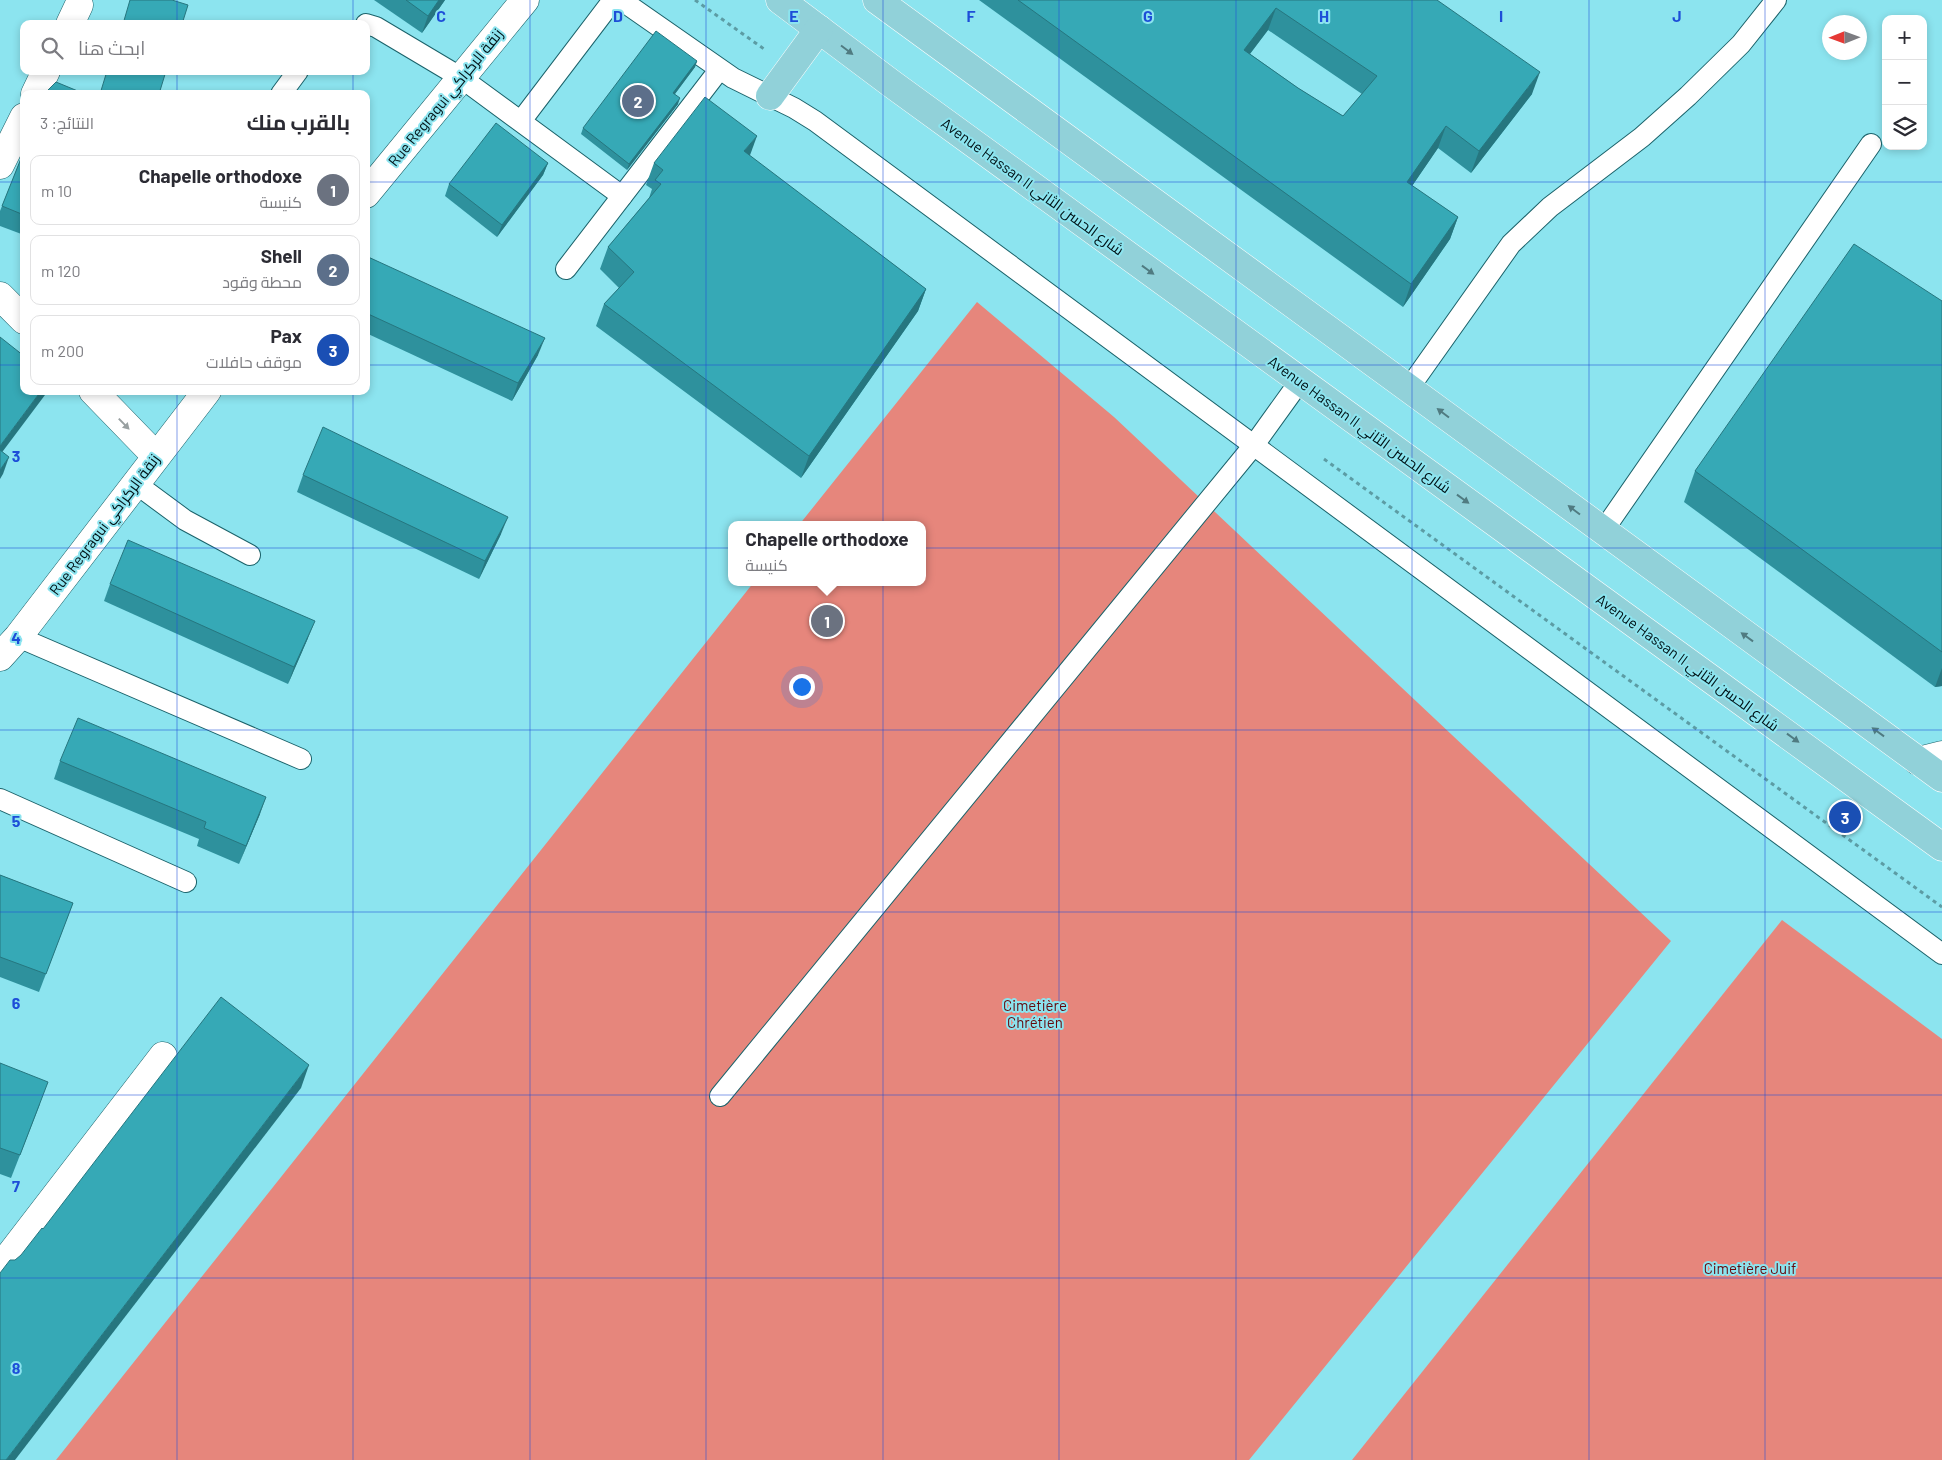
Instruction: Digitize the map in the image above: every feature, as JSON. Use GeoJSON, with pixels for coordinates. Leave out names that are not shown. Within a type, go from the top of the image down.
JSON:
{"type":"FeatureCollection","features":[{"type":"Feature","properties":{"kind":"main road","name":"Avenue Hassan II شارع الحسن الثاني"},"geometry":{"type":"LineString","coordinates":[[780,0],[1300,381],[1942,847]]}},
{"type":"Feature","properties":{"kind":"main road"},"geometry":{"type":"LineString","coordinates":[[877,0],[1603,531],[1930,758],[1942,778]]}},
{"type":"Feature","properties":{"kind":"main road"},"geometry":{"type":"LineString","coordinates":[[770,96],[818,29]]}},
{"type":"Feature","properties":{"kind":"street","name":"Rue Regragui زنقة الركراكي"},"geometry":{"type":"LineString","coordinates":[[370,189],[525,0]]}},
{"type":"Feature","properties":{"kind":"street"},"geometry":{"type":"LineString","coordinates":[[37,90],[44,75]]}},
{"type":"Feature","properties":{"kind":"street"},"geometry":{"type":"LineString","coordinates":[[0,165],[20,125]]}},
{"type":"Feature","properties":{"kind":"street"},"geometry":{"type":"LineString","coordinates":[[0,296],[20,316]]}},
{"type":"Feature","properties":{"kind":"street"},"geometry":{"type":"LineString","coordinates":[[96,395],[156,456]]}},
{"type":"Feature","properties":{"kind":"street","name":"Rue Regragui زنقة الركراكي"},"geometry":{"type":"LineString","coordinates":[[0,657],[205,395]]}},
{"type":"Feature","properties":{"kind":"street"},"geometry":{"type":"LineString","coordinates":[[2,1264],[163,1056]]}},
{"type":"Feature","properties":{"kind":"lane"},"geometry":{"type":"LineString","coordinates":[[521,121],[613,0]]}},
{"type":"Feature","properties":{"kind":"lane"},"geometry":{"type":"LineString","coordinates":[[621,0],[719,70],[746,86],[770,96],[816,121],[1942,954]]}},
{"type":"Feature","properties":{"kind":"lane"},"geometry":{"type":"LineString","coordinates":[[1409,388],[1510,244],[1550,207],[1642,137],[1688,96],[1742,44],[1776,0]]}},
{"type":"Feature","properties":{"kind":"lane"},"geometry":{"type":"LineString","coordinates":[[370,25],[376,27],[460,77],[622,196]]}},
{"type":"Feature","properties":{"kind":"lane"},"geometry":{"type":"LineString","coordinates":[[566,269],[719,70]]}},
{"type":"Feature","properties":{"kind":"lane"},"geometry":{"type":"LineString","coordinates":[[284,90],[295,75]]}},
{"type":"Feature","properties":{"kind":"lane"},"geometry":{"type":"LineString","coordinates":[[1603,531],[1871,144]]}},
{"type":"Feature","properties":{"kind":"lane"},"geometry":{"type":"LineString","coordinates":[[720,1096],[1254,445],[1300,381]]}},
{"type":"Feature","properties":{"kind":"lane"},"geometry":{"type":"LineString","coordinates":[[135,483],[184,520],[250,555]]}},
{"type":"Feature","properties":{"kind":"lane"},"geometry":{"type":"LineString","coordinates":[[18,636],[301,759]]}},
{"type":"Feature","properties":{"kind":"lane"},"geometry":{"type":"LineString","coordinates":[[0,798],[186,882]]}},
{"type":"Feature","properties":{"kind":"path"},"geometry":{"type":"LineString","coordinates":[[695,0],[790,68]]}},
{"type":"Feature","properties":{"kind":"path"},"geometry":{"type":"LineString","coordinates":[[1320,456],[1942,907]]}},
{"type":"Feature","properties":{"kind":"green space","name":"Cimetière Chrétien"},"geometry":{"type":"Polygon","coordinates":[[[977,302],[1114,417],[1671,941],[1249,1460],[56,1460],[751,586],[926,586],[926,521],[802,521],[977,302]]]}},
{"type":"Feature","properties":{"kind":"green space","name":"Cimetière Juif"},"geometry":{"type":"Polygon","coordinates":[[[1782,920],[1942,1039],[1942,1460],[1352,1460],[1782,920]]]}},
{"type":"Feature","properties":{"kind":"building"},"geometry":{"type":"Polygon","coordinates":[[[130,0],[172,0],[188,5],[183,20],[124,20],[130,0]]]}},
{"type":"Feature","properties":{"kind":"building"},"geometry":{"type":"Polygon","coordinates":[[[406,0],[439,0],[428,16],[406,0]]]}},
{"type":"Feature","properties":{"kind":"building"},"geometry":{"type":"Polygon","coordinates":[[[1018,0],[1437,0],[1540,72],[1479,151],[1446,126],[1407,182],[1458,217],[1411,284],[1018,0]],[[1276,8],[1244,50],[1298,88],[1343,116],[1377,76],[1276,8]]]}},
{"type":"Feature","properties":{"kind":"building"},"geometry":{"type":"Polygon","coordinates":[[[656,31],[697,61],[673,93],[680,98],[629,164],[583,128],[656,31]]]}},
{"type":"Feature","properties":{"kind":"building"},"geometry":{"type":"Polygon","coordinates":[[[106,75],[165,75],[160,90],[101,90],[106,75]]]}},
{"type":"Feature","properties":{"kind":"building"},"geometry":{"type":"Polygon","coordinates":[[[56,82],[75,90],[48,90],[56,82]]]}},
{"type":"Feature","properties":{"kind":"building"},"geometry":{"type":"Polygon","coordinates":[[[705,97],[757,136],[744,151],[926,289],[809,456],[604,304],[634,272],[608,247],[661,184],[655,180],[663,170],[654,163],[705,97]]]}},
{"type":"Feature","properties":{"kind":"building"},"geometry":{"type":"Polygon","coordinates":[[[496,123],[548,163],[502,225],[449,184],[496,123]]]}},
{"type":"Feature","properties":{"kind":"building"},"geometry":{"type":"Polygon","coordinates":[[[20,161],[20,213],[2,206],[20,161]]]}},
{"type":"Feature","properties":{"kind":"building"},"geometry":{"type":"Polygon","coordinates":[[[1854,244],[1942,301],[1942,652],[1695,471],[1854,244]]]}},
{"type":"Feature","properties":{"kind":"building"},"geometry":{"type":"Polygon","coordinates":[[[370,258],[545,338],[518,383],[370,315],[370,258]]]}},
{"type":"Feature","properties":{"kind":"building"},"geometry":{"type":"Polygon","coordinates":[[[0,337],[20,353],[20,395],[38,395],[0,446],[0,337]]]}},
{"type":"Feature","properties":{"kind":"building"},"geometry":{"type":"Polygon","coordinates":[[[323,427],[508,517],[485,561],[303,475],[323,427]]]}},
{"type":"Feature","properties":{"kind":"building"},"geometry":{"type":"Polygon","coordinates":[[[0,450],[9,457],[0,470],[0,450]]]}},
{"type":"Feature","properties":{"kind":"building"},"geometry":{"type":"Polygon","coordinates":[[[128,540],[315,621],[294,667],[110,584],[128,540]]]}},
{"type":"Feature","properties":{"kind":"building"},"geometry":{"type":"Polygon","coordinates":[[[78,718],[266,797],[246,846],[204,828],[206,822],[60,761],[78,718]]]}},
{"type":"Feature","properties":{"kind":"building"},"geometry":{"type":"Polygon","coordinates":[[[0,875],[73,903],[46,974],[0,957],[0,875]]]}},
{"type":"Feature","properties":{"kind":"building"},"geometry":{"type":"Polygon","coordinates":[[[221,997],[309,1065],[6,1460],[0,1460],[0,1273],[10,1260],[15,1260],[21,1255],[43,1229],[221,997]]]}},
{"type":"Feature","properties":{"kind":"building"},"geometry":{"type":"Polygon","coordinates":[[[0,1063],[48,1082],[20,1155],[0,1148],[0,1063]]]}},
{"type":"Feature","properties":{"kind":"place","name":"Shell"},"geometry":{"type":"Point","coordinates":[638,101]}},
{"type":"Feature","properties":{"kind":"place","name":"Chapelle orthodoxe"},"geometry":{"type":"Point","coordinates":[827,621]}},
{"type":"Feature","properties":{"kind":"place","name":"Pax"},"geometry":{"type":"Point","coordinates":[1845,817]}}]}
